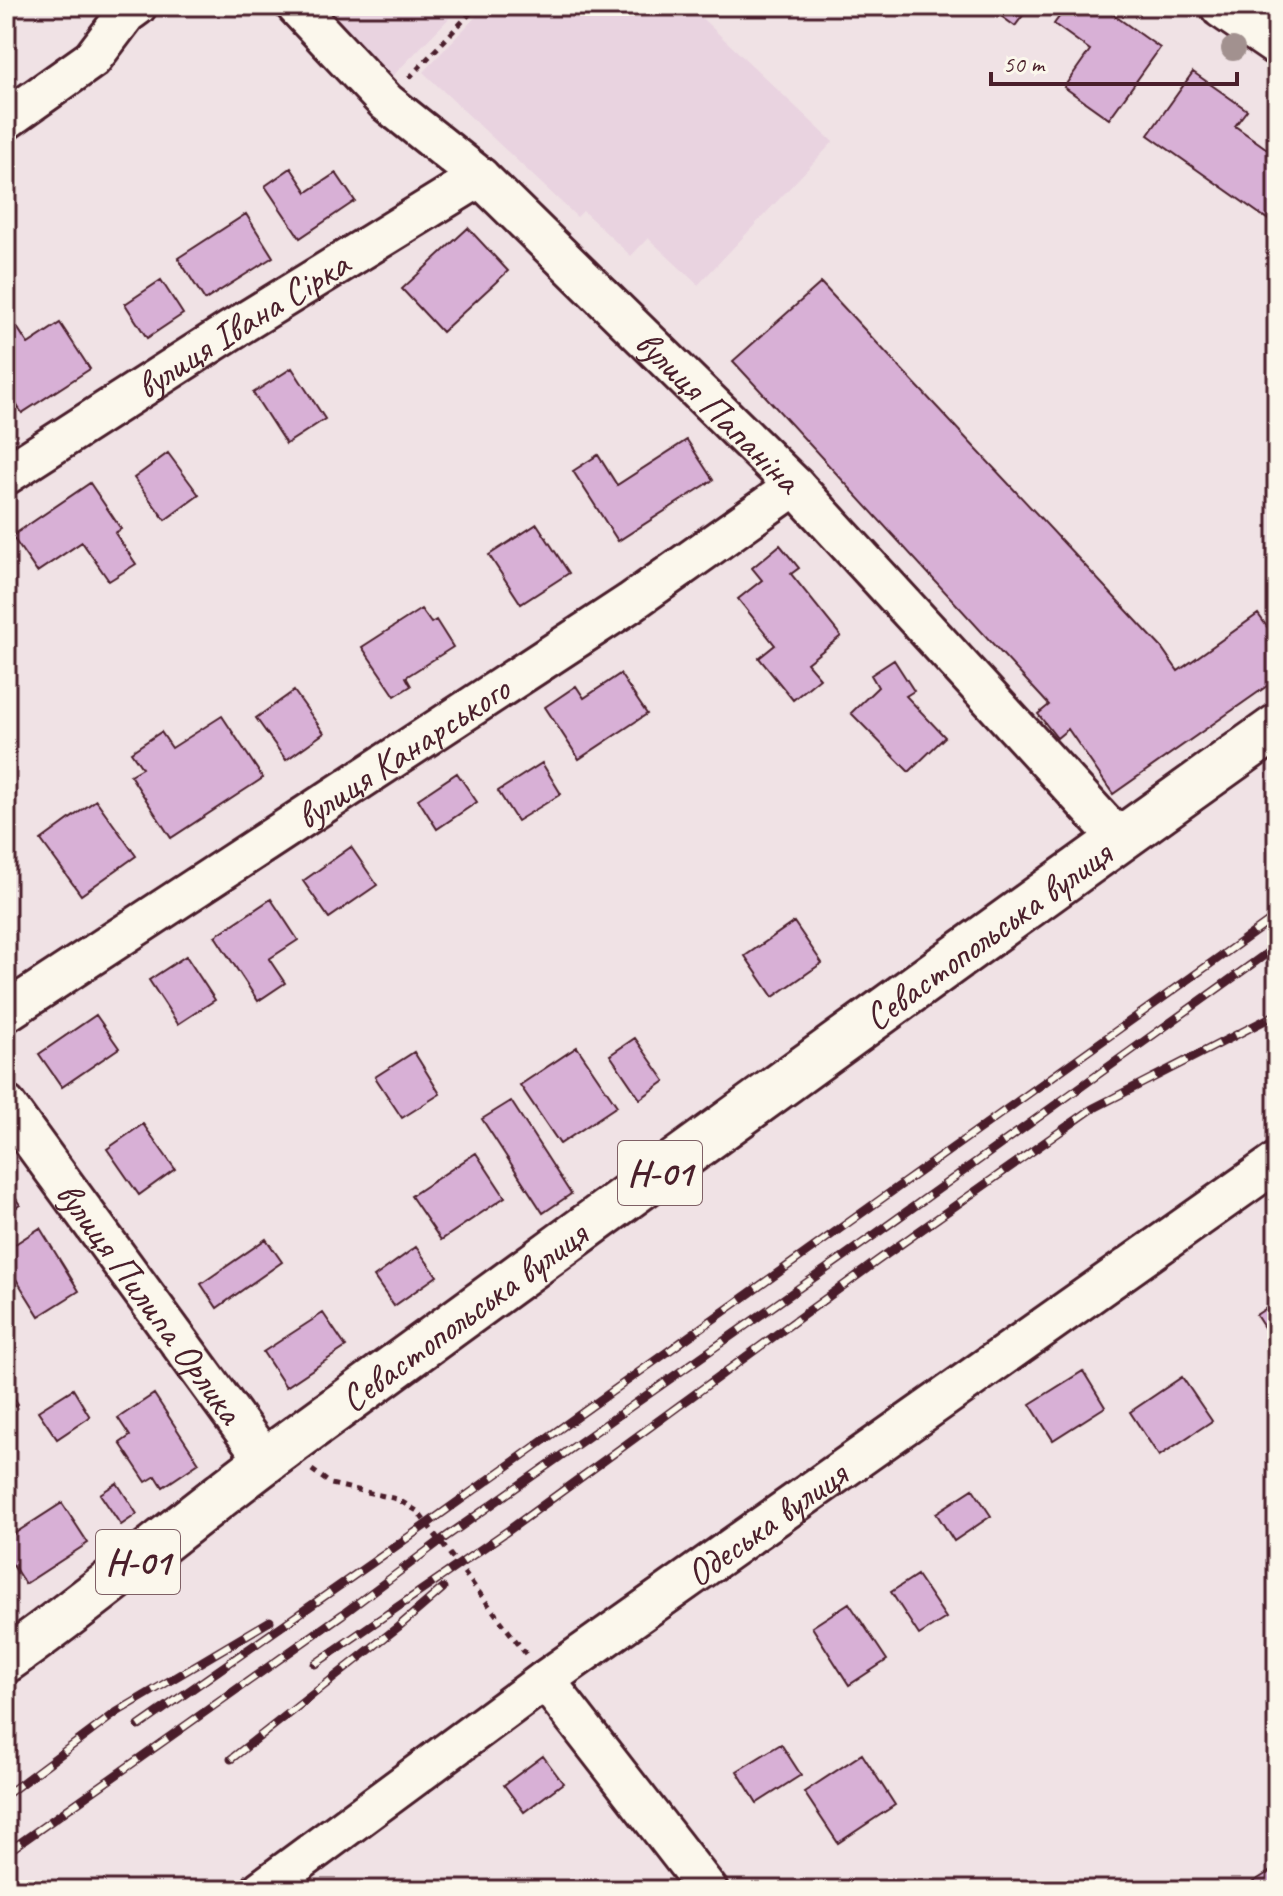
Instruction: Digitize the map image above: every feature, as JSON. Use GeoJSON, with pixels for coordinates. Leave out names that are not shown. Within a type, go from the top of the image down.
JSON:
{"type":"FeatureCollection","features":[{"type":"Feature","properties":{"kind":"main road"},"geometry":{"type":"LineString","coordinates":[[1223,6],[1277,43]]}},
{"type":"Feature","properties":{"kind":"main road","name":"Севастопольська вулиця"},"geometry":{"type":"LineString","coordinates":[[6,1660],[76,1611],[266,1461],[1277,727]]}},
{"type":"Feature","properties":{"kind":"street"},"geometry":{"type":"LineString","coordinates":[[6,120],[92,59],[126,14],[137,6]]}},
{"type":"Feature","properties":{"kind":"street","name":"вулиця Папаніна"},"geometry":{"type":"LineString","coordinates":[[296,6],[386,102],[480,177],[795,486],[1119,839]]}},
{"type":"Feature","properties":{"kind":"street","name":"вулиця Івана Сірка"},"geometry":{"type":"LineString","coordinates":[[6,475],[230,331],[480,177]]}},
{"type":"Feature","properties":{"kind":"street","name":"вулиця Канарського"},"geometry":{"type":"LineString","coordinates":[[6,1012],[630,603],[795,486]]}},
{"type":"Feature","properties":{"kind":"street","name":"вулиця Пилипа Орлика"},"geometry":{"type":"LineString","coordinates":[[6,1105],[266,1461]]}},
{"type":"Feature","properties":{"kind":"street","name":"Одеська вулиця"},"geometry":{"type":"LineString","coordinates":[[261,1890],[545,1680],[1277,1162]]}},
{"type":"Feature","properties":{"kind":"street"},"geometry":{"type":"LineString","coordinates":[[545,1680],[708,1890]]}},
{"type":"Feature","properties":{"kind":"path"},"geometry":{"type":"LineString","coordinates":[[386,102],[477,6]]}},
{"type":"Feature","properties":{"kind":"path"},"geometry":{"type":"LineString","coordinates":[[266,1461],[299,1461],[331,1484],[397,1499],[417,1511],[545,1680]]}},
{"type":"Feature","properties":{"kind":"shaded area"},"geometry":{"type":"Polygon","coordinates":[[[308,6],[461,6],[381,88],[308,6]]]}},
{"type":"Feature","properties":{"kind":"shaded area"},"geometry":{"type":"Polygon","coordinates":[[[486,6],[689,6],[833,142],[698,285],[648,238],[631,256],[583,211],[577,217],[423,72],[486,6]]]}},
{"type":"Feature","properties":{"kind":"building"},"geometry":{"type":"Polygon","coordinates":[[[987,6],[1030,6],[1015,26],[987,6]]]}},
{"type":"Feature","properties":{"kind":"building"},"geometry":{"type":"Polygon","coordinates":[[[1067,6],[1101,6],[1160,48],[1109,119],[1064,87],[1090,50],[1054,24],[1067,6]]]}},
{"type":"Feature","properties":{"kind":"building"},"geometry":{"type":"Polygon","coordinates":[[[1193,72],[1247,110],[1235,126],[1277,156],[1277,226],[1148,135],[1193,72]]]}},
{"type":"Feature","properties":{"kind":"building"},"geometry":{"type":"Polygon","coordinates":[[[291,168],[307,192],[336,173],[355,201],[300,238],[265,186],[291,168]]]}},
{"type":"Feature","properties":{"kind":"building"},"geometry":{"type":"Polygon","coordinates":[[[246,214],[273,257],[205,300],[178,258],[246,214]]]}},
{"type":"Feature","properties":{"kind":"building"},"geometry":{"type":"Polygon","coordinates":[[[468,228],[508,271],[442,332],[402,289],[468,228]]]}},
{"type":"Feature","properties":{"kind":"building"},"geometry":{"type":"Polygon","coordinates":[[[161,280],[183,314],[147,338],[125,304],[161,280]]]}},
{"type":"Feature","properties":{"kind":"building"},"geometry":{"type":"Polygon","coordinates":[[[821,283],[1161,647],[1178,671],[1258,614],[1277,641],[1277,679],[1113,794],[1068,729],[1057,738],[1038,714],[1049,705],[733,361],[821,283]]]}},
{"type":"Feature","properties":{"kind":"building"},"geometry":{"type":"Polygon","coordinates":[[[60,323],[90,369],[22,413],[6,389],[6,330],[15,324],[28,344],[60,323]]]}},
{"type":"Feature","properties":{"kind":"building"},"geometry":{"type":"Polygon","coordinates":[[[292,368],[325,419],[286,444],[253,393],[292,368]]]}},
{"type":"Feature","properties":{"kind":"building"},"geometry":{"type":"Polygon","coordinates":[[[687,440],[713,480],[618,541],[573,471],[598,455],[617,485],[687,440]]]}},
{"type":"Feature","properties":{"kind":"building"},"geometry":{"type":"Polygon","coordinates":[[[168,453],[199,495],[165,520],[134,478],[168,453]]]}},
{"type":"Feature","properties":{"kind":"building"},"geometry":{"type":"Polygon","coordinates":[[[90,483],[121,529],[115,533],[136,564],[109,581],[82,542],[37,572],[12,536],[90,483]]]}},
{"type":"Feature","properties":{"kind":"building"},"geometry":{"type":"Polygon","coordinates":[[[537,524],[569,573],[521,604],[489,555],[537,524]]]}},
{"type":"Feature","properties":{"kind":"building"},"geometry":{"type":"Polygon","coordinates":[[[780,545],[799,568],[791,574],[841,636],[807,663],[820,678],[793,700],[759,658],[775,645],[738,599],[762,580],[752,568],[780,545]]]}},
{"type":"Feature","properties":{"kind":"building"},"geometry":{"type":"Polygon","coordinates":[[[421,609],[431,623],[436,620],[453,647],[406,677],[411,686],[395,696],[362,647],[421,609]]]}},
{"type":"Feature","properties":{"kind":"building"},"geometry":{"type":"Polygon","coordinates":[[[894,660],[914,691],[906,696],[945,737],[909,772],[851,713],[878,687],[871,675],[894,660]]]}},
{"type":"Feature","properties":{"kind":"building"},"geometry":{"type":"Polygon","coordinates":[[[620,674],[647,714],[579,759],[545,707],[576,686],[584,698],[620,674]]]}},
{"type":"Feature","properties":{"kind":"building"},"geometry":{"type":"Polygon","coordinates":[[[294,691],[324,733],[286,760],[256,718],[294,691]]]}},
{"type":"Feature","properties":{"kind":"building"},"geometry":{"type":"Polygon","coordinates":[[[222,716],[263,778],[171,838],[130,775],[142,768],[131,752],[161,732],[172,748],[222,716]]]}},
{"type":"Feature","properties":{"kind":"building"},"geometry":{"type":"Polygon","coordinates":[[[542,763],[561,794],[517,821],[498,791],[542,763]]]}},
{"type":"Feature","properties":{"kind":"building"},"geometry":{"type":"Polygon","coordinates":[[[457,773],[477,802],[437,829],[418,799],[457,773]]]}},
{"type":"Feature","properties":{"kind":"building"},"geometry":{"type":"Polygon","coordinates":[[[96,800],[136,856],[81,895],[41,840],[96,800]]]}},
{"type":"Feature","properties":{"kind":"building"},"geometry":{"type":"Polygon","coordinates":[[[351,847],[377,885],[329,918],[303,881],[351,847]]]}},
{"type":"Feature","properties":{"kind":"building"},"geometry":{"type":"Polygon","coordinates":[[[271,899],[298,940],[269,959],[285,983],[258,1001],[215,936],[271,899]]]}},
{"type":"Feature","properties":{"kind":"building"},"geometry":{"type":"Polygon","coordinates":[[[794,922],[822,963],[773,997],[745,956],[794,922]]]}},
{"type":"Feature","properties":{"kind":"building"},"geometry":{"type":"Polygon","coordinates":[[[186,956],[215,1000],[178,1024],[149,980],[186,956]]]}},
{"type":"Feature","properties":{"kind":"building"},"geometry":{"type":"Polygon","coordinates":[[[96,1015],[119,1048],[62,1087],[39,1054],[96,1015]]]}},
{"type":"Feature","properties":{"kind":"building"},"geometry":{"type":"Polygon","coordinates":[[[635,1038],[665,1081],[640,1099],[610,1055],[635,1038]]]}},
{"type":"Feature","properties":{"kind":"building"},"geometry":{"type":"Polygon","coordinates":[[[577,1047],[617,1106],[560,1144],[520,1085],[577,1047]]]}},
{"type":"Feature","properties":{"kind":"building"},"geometry":{"type":"Polygon","coordinates":[[[414,1052],[440,1094],[402,1118],[375,1077],[414,1052]]]}},
{"type":"Feature","properties":{"kind":"building"},"geometry":{"type":"Polygon","coordinates":[[[511,1101],[571,1194],[543,1213],[482,1119],[511,1101]]]}},
{"type":"Feature","properties":{"kind":"building"},"geometry":{"type":"Polygon","coordinates":[[[143,1124],[175,1169],[139,1195],[107,1149],[143,1124]]]}},
{"type":"Feature","properties":{"kind":"building"},"geometry":{"type":"Polygon","coordinates":[[[476,1153],[505,1197],[441,1240],[411,1196],[476,1153]]]}},
{"type":"Feature","properties":{"kind":"building"},"geometry":{"type":"Polygon","coordinates":[[[6,1184],[20,1205],[6,1214],[6,1184]]]}},
{"type":"Feature","properties":{"kind":"building"},"geometry":{"type":"Polygon","coordinates":[[[40,1228],[79,1291],[39,1316],[16,1279],[6,1285],[6,1250],[40,1228]]]}},
{"type":"Feature","properties":{"kind":"building"},"geometry":{"type":"Polygon","coordinates":[[[266,1239],[282,1262],[217,1308],[201,1284],[266,1239]]]}},
{"type":"Feature","properties":{"kind":"building"},"geometry":{"type":"Polygon","coordinates":[[[416,1247],[437,1276],[394,1306],[374,1277],[416,1247]]]}},
{"type":"Feature","properties":{"kind":"building"},"geometry":{"type":"Polygon","coordinates":[[[1277,1301],[1277,1346],[1276,1346],[1256,1315],[1277,1301]]]}},
{"type":"Feature","properties":{"kind":"building"},"geometry":{"type":"Polygon","coordinates":[[[323,1313],[346,1347],[286,1387],[263,1352],[323,1313]]]}},
{"type":"Feature","properties":{"kind":"building"},"geometry":{"type":"Polygon","coordinates":[[[1083,1371],[1105,1407],[1053,1440],[1030,1404],[1083,1371]]]}},
{"type":"Feature","properties":{"kind":"building"},"geometry":{"type":"Polygon","coordinates":[[[1182,1377],[1212,1421],[1159,1456],[1130,1412],[1182,1377]]]}},
{"type":"Feature","properties":{"kind":"building"},"geometry":{"type":"Polygon","coordinates":[[[6,1386],[18,1404],[6,1412],[6,1386]]]}},
{"type":"Feature","properties":{"kind":"building"},"geometry":{"type":"Polygon","coordinates":[[[73,1389],[90,1417],[57,1439],[38,1411],[73,1389]]]}},
{"type":"Feature","properties":{"kind":"building"},"geometry":{"type":"Polygon","coordinates":[[[154,1394],[199,1463],[163,1487],[156,1476],[146,1482],[120,1443],[130,1436],[118,1418],[154,1394]]]}},
{"type":"Feature","properties":{"kind":"building"},"geometry":{"type":"Polygon","coordinates":[[[117,1483],[137,1514],[121,1525],[100,1494],[117,1483]]]}},
{"type":"Feature","properties":{"kind":"building"},"geometry":{"type":"Polygon","coordinates":[[[973,1489],[991,1516],[954,1541],[936,1513],[973,1489]]]}},
{"type":"Feature","properties":{"kind":"building"},"geometry":{"type":"Polygon","coordinates":[[[62,1503],[88,1543],[25,1584],[6,1554],[6,1539],[62,1503]]]}},
{"type":"Feature","properties":{"kind":"building"},"geometry":{"type":"Polygon","coordinates":[[[917,1575],[946,1618],[919,1635],[891,1592],[917,1575]]]}},
{"type":"Feature","properties":{"kind":"building"},"geometry":{"type":"Polygon","coordinates":[[[849,1603],[887,1660],[849,1685],[812,1627],[849,1603]]]}},
{"type":"Feature","properties":{"kind":"building"},"geometry":{"type":"Polygon","coordinates":[[[781,1744],[801,1775],[757,1803],[737,1771],[781,1744]]]}},
{"type":"Feature","properties":{"kind":"building"},"geometry":{"type":"Polygon","coordinates":[[[862,1754],[895,1805],[838,1843],[804,1792],[862,1754]]]}},
{"type":"Feature","properties":{"kind":"building"},"geometry":{"type":"Polygon","coordinates":[[[543,1756],[563,1783],[524,1812],[504,1785],[543,1756]]]}},
{"type":"Feature","properties":{"kind":"building"},"geometry":{"type":"Polygon","coordinates":[[[1277,1867],[1277,1890],[1258,1890],[1253,1882],[1277,1867]]]}},
{"type":"Feature","properties":{"kind":"railway"},"geometry":{"type":"LineString","coordinates":[[139,1726],[1277,916]]}},
{"type":"Feature","properties":{"kind":"railway"},"geometry":{"type":"LineString","coordinates":[[6,1853],[1277,946]]}},
{"type":"Feature","properties":{"kind":"railway"},"geometry":{"type":"LineString","coordinates":[[315,1664],[509,1530],[877,1261],[1092,1109],[1277,1014]]}},
{"type":"Feature","properties":{"kind":"railway"},"geometry":{"type":"LineString","coordinates":[[231,1759],[443,1588]]}},
{"type":"Feature","properties":{"kind":"railway"},"geometry":{"type":"LineString","coordinates":[[6,1795],[117,1712],[270,1621]]}}]}
